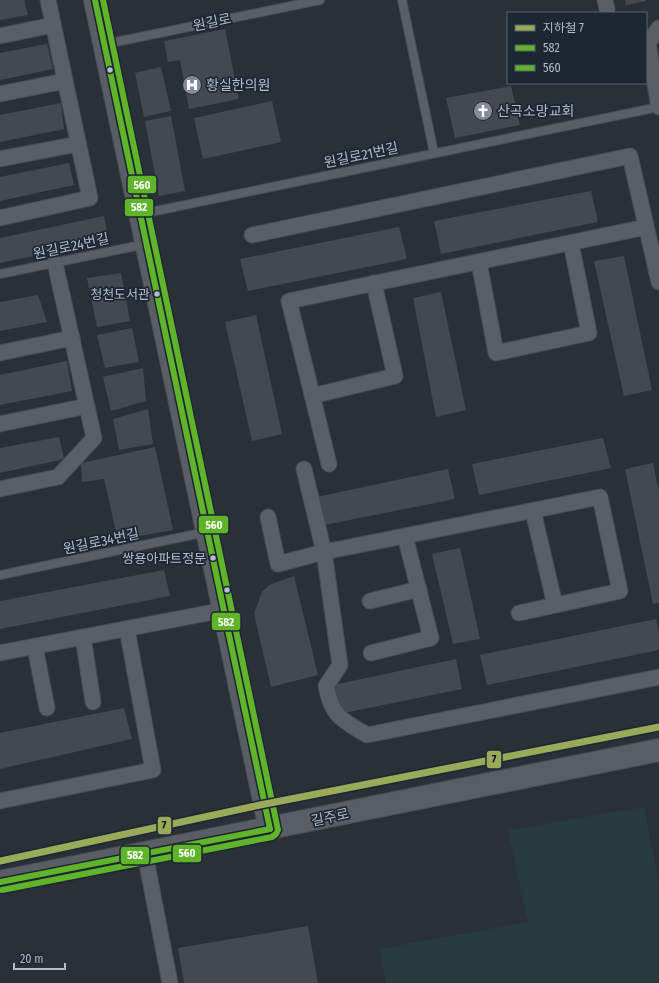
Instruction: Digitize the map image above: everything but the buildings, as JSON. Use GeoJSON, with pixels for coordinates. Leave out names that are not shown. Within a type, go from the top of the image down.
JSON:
{"type":"FeatureCollection","features":[{"type":"Feature","properties":{"kind":"street"},"geometry":{"type":"LineString","coordinates":[[0,218],[90,198],[48,0]]}},
{"type":"Feature","properties":{"kind":"street"},"geometry":{"type":"LineString","coordinates":[[95,0],[270,829]]}},
{"type":"Feature","properties":{"kind":"street"},"geometry":{"type":"LineString","coordinates":[[0,36],[53,26]]}},
{"type":"Feature","properties":{"kind":"street"},"geometry":{"type":"LineString","coordinates":[[659,28],[648,43],[659,107]]}},
{"type":"Feature","properties":{"kind":"street"},"geometry":{"type":"LineString","coordinates":[[0,94],[65,81]]}},
{"type":"Feature","properties":{"kind":"street"},"geometry":{"type":"LineString","coordinates":[[0,159],[78,144]]}},
{"type":"Feature","properties":{"kind":"street"},"geometry":{"type":"LineString","coordinates":[[252,235],[630,156],[659,282]]}},
{"type":"Feature","properties":{"kind":"street"},"geometry":{"type":"LineString","coordinates":[[329,464],[289,301],[646,227]]}},
{"type":"Feature","properties":{"kind":"street"},"geometry":{"type":"LineString","coordinates":[[479,262],[496,354],[589,333],[571,243]]}},
{"type":"Feature","properties":{"kind":"street"},"geometry":{"type":"LineString","coordinates":[[0,489],[58,477],[94,438],[55,263]]}},
{"type":"Feature","properties":{"kind":"street"},"geometry":{"type":"LineString","coordinates":[[312,396],[395,376],[374,283]]}},
{"type":"Feature","properties":{"kind":"street"},"geometry":{"type":"LineString","coordinates":[[0,353],[72,338]]}},
{"type":"Feature","properties":{"kind":"street"},"geometry":{"type":"LineString","coordinates":[[0,424],[87,406]]}},
{"type":"Feature","properties":{"kind":"street"},"geometry":{"type":"LineString","coordinates":[[304,469],[324,552],[340,664],[326,686],[329,704],[339,718],[367,735],[659,677]]}},
{"type":"Feature","properties":{"kind":"street"},"geometry":{"type":"LineString","coordinates":[[268,517],[278,564],[324,552],[600,498],[620,591],[519,613]]}},
{"type":"Feature","properties":{"kind":"street"},"geometry":{"type":"LineString","coordinates":[[533,511],[554,605]]}},
{"type":"Feature","properties":{"kind":"street"},"geometry":{"type":"LineString","coordinates":[[371,653],[431,638],[405,536]]}},
{"type":"Feature","properties":{"kind":"street"},"geometry":{"type":"LineString","coordinates":[[370,601],[419,589]]}},
{"type":"Feature","properties":{"kind":"street"},"geometry":{"type":"LineString","coordinates":[[0,654],[224,610]]}},
{"type":"Feature","properties":{"kind":"street"},"geometry":{"type":"LineString","coordinates":[[0,801],[153,770],[127,629]]}},
{"type":"Feature","properties":{"kind":"street"},"geometry":{"type":"LineString","coordinates":[[83,637],[94,702]]}},
{"type":"Feature","properties":{"kind":"street"},"geometry":{"type":"LineString","coordinates":[[35,647],[47,708]]}},
{"type":"Feature","properties":{"kind":"street","name":"길주로"},"geometry":{"type":"LineString","coordinates":[[0,882],[659,750]]}},
{"type":"Feature","properties":{"kind":"street"},"geometry":{"type":"LineString","coordinates":[[145,854],[170,983]]}},
{"type":"Feature","properties":{"kind":"lane","name":"원길로"},"geometry":{"type":"LineString","coordinates":[[105,44],[320,0]]}},
{"type":"Feature","properties":{"kind":"lane"},"geometry":{"type":"LineString","coordinates":[[402,0],[434,153]]}},
{"type":"Feature","properties":{"kind":"lane","name":"원길로21번길"},"geometry":{"type":"LineString","coordinates":[[140,214],[659,107]]}},
{"type":"Feature","properties":{"kind":"lane","name":"원길로24번길"},"geometry":{"type":"LineString","coordinates":[[0,274],[147,244]]}},
{"type":"Feature","properties":{"kind":"lane","name":"원길로34번길"},"geometry":{"type":"LineString","coordinates":[[0,574],[207,531]]}},
{"type":"Feature","properties":{"kind":"green space"},"geometry":{"type":"Polygon","coordinates":[[[644,807],[659,883],[659,983],[386,983],[379,949],[528,922],[508,830],[644,807]]]}},
{"type":"Feature","properties":{"kind":"metro line","name":"7"},"geometry":{"type":"LineString","coordinates":[[0,861],[260,805],[659,727]]}},
{"type":"Feature","properties":{"kind":"transit line","name":"582"},"geometry":{"type":"LineString","coordinates":[[95,0],[270,829]]}},
{"type":"Feature","properties":{"kind":"transit line","name":"560"},"geometry":{"type":"LineString","coordinates":[[2,890],[272,837],[278,830],[103,0]]}},
{"type":"Feature","properties":{"kind":"transit line","name":"582"},"geometry":{"type":"LineString","coordinates":[[0,882],[270,829]]}},
{"type":"Feature","properties":{"kind":"place","name":"황실한의원"},"geometry":{"type":"Point","coordinates":[192,85]}},
{"type":"Feature","properties":{"kind":"place","name":"산곡소망교회"},"geometry":{"type":"Point","coordinates":[483,111]}},
{"type":"Feature","properties":{"kind":"place","name":"청천도서관"},"geometry":{"type":"Point","coordinates":[157,294]}},
{"type":"Feature","properties":{"kind":"place","name":"쌍용아파트정문"},"geometry":{"type":"Point","coordinates":[213,558]}}]}
